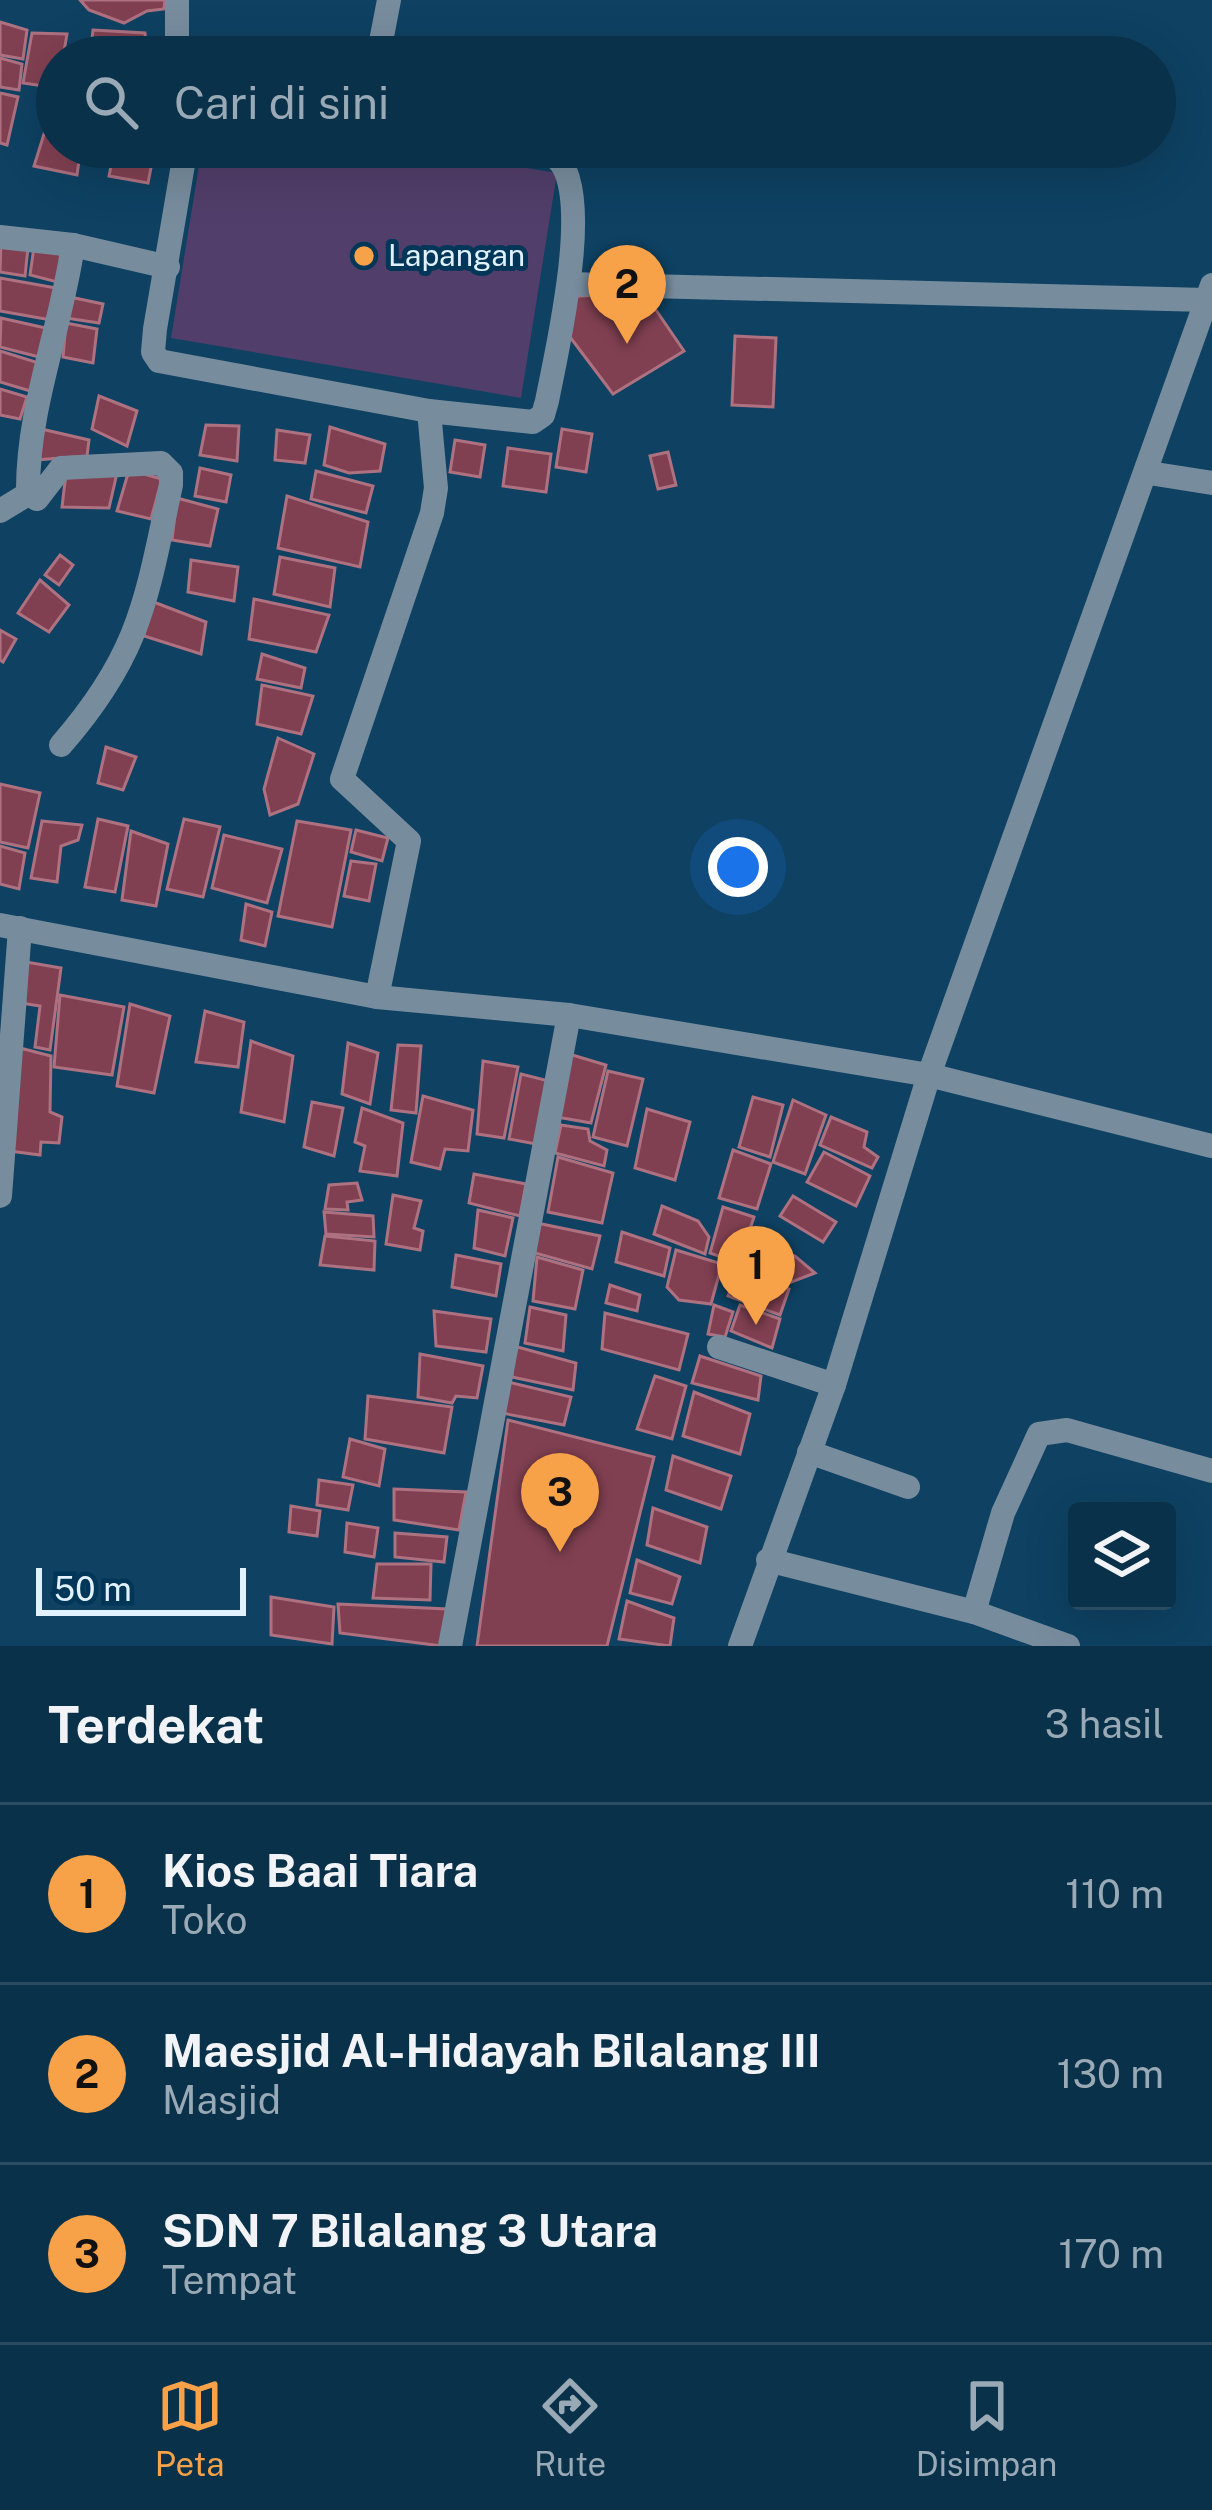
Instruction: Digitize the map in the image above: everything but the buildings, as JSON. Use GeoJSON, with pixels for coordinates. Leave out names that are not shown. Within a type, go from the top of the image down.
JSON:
{"type":"FeatureCollection","features":[{"type":"Feature","properties":{"kind":"street"},"geometry":{"type":"LineString","coordinates":[[177,36],[178,0]]}},
{"type":"Feature","properties":{"kind":"street"},"geometry":{"type":"LineString","coordinates":[[382,36],[389,0]]}},
{"type":"Feature","properties":{"kind":"street"},"geometry":{"type":"LineString","coordinates":[[183,168],[153,352],[159,361],[429,411],[528,422],[541,418],[569,284],[572,185],[565,168]]}},
{"type":"Feature","properties":{"kind":"street"},"geometry":{"type":"LineString","coordinates":[[0,237],[73,245],[168,267]]}},
{"type":"Feature","properties":{"kind":"street"},"geometry":{"type":"LineString","coordinates":[[28,494],[40,378],[63,315],[73,245]]}},
{"type":"Feature","properties":{"kind":"street"},"geometry":{"type":"LineString","coordinates":[[569,284],[1210,292],[929,1075],[834,1385],[740,1646]]}},
{"type":"Feature","properties":{"kind":"street"},"geometry":{"type":"LineString","coordinates":[[377,997],[409,841],[342,779],[432,513],[436,488],[429,411]]}},
{"type":"Feature","properties":{"kind":"street"},"geometry":{"type":"LineString","coordinates":[[28,494],[38,500],[62,468],[161,463],[171,473],[136,637],[106,693],[62,745]]}},
{"type":"Feature","properties":{"kind":"street"},"geometry":{"type":"LineString","coordinates":[[1149,472],[1212,483]]}},
{"type":"Feature","properties":{"kind":"street"},"geometry":{"type":"LineString","coordinates":[[0,511],[28,494]]}},
{"type":"Feature","properties":{"kind":"street"},"geometry":{"type":"LineString","coordinates":[[0,1196],[10,927],[377,997],[569,1015],[929,1075],[1212,1145]]}},
{"type":"Feature","properties":{"kind":"street"},"geometry":{"type":"LineString","coordinates":[[450,1646],[569,1015]]}},
{"type":"Feature","properties":{"kind":"street"},"geometry":{"type":"LineString","coordinates":[[719,1347],[834,1385]]}},
{"type":"Feature","properties":{"kind":"street"},"geometry":{"type":"LineString","coordinates":[[974,1612],[1003,1513],[1039,1434],[1067,1430],[1212,1472]]}},
{"type":"Feature","properties":{"kind":"street"},"geometry":{"type":"LineString","coordinates":[[809,1452],[908,1487]]}},
{"type":"Feature","properties":{"kind":"street"},"geometry":{"type":"LineString","coordinates":[[768,1560],[974,1612],[1068,1646]]}},
{"type":"Feature","properties":{"kind":"shaded area","name":"Lapangan"},"geometry":{"type":"Polygon","coordinates":[[[199,168],[527,168],[557,173],[521,398],[171,338],[199,168]]]}},
{"type":"Feature","properties":{"kind":"place","name":"Lapangan"},"geometry":{"type":"Point","coordinates":[364,256]}},
{"type":"Feature","properties":{"kind":"place","name":"Maesjid Al-Hidayah Bilalang III"},"geometry":{"type":"Point","coordinates":[627,344]}},
{"type":"Feature","properties":{"kind":"place","name":"Kios Baai Tiara"},"geometry":{"type":"Point","coordinates":[756,1325]}},
{"type":"Feature","properties":{"kind":"place","name":"SDN 7 Bilalang 3 Utara"},"geometry":{"type":"Point","coordinates":[560,1552]}}]}
